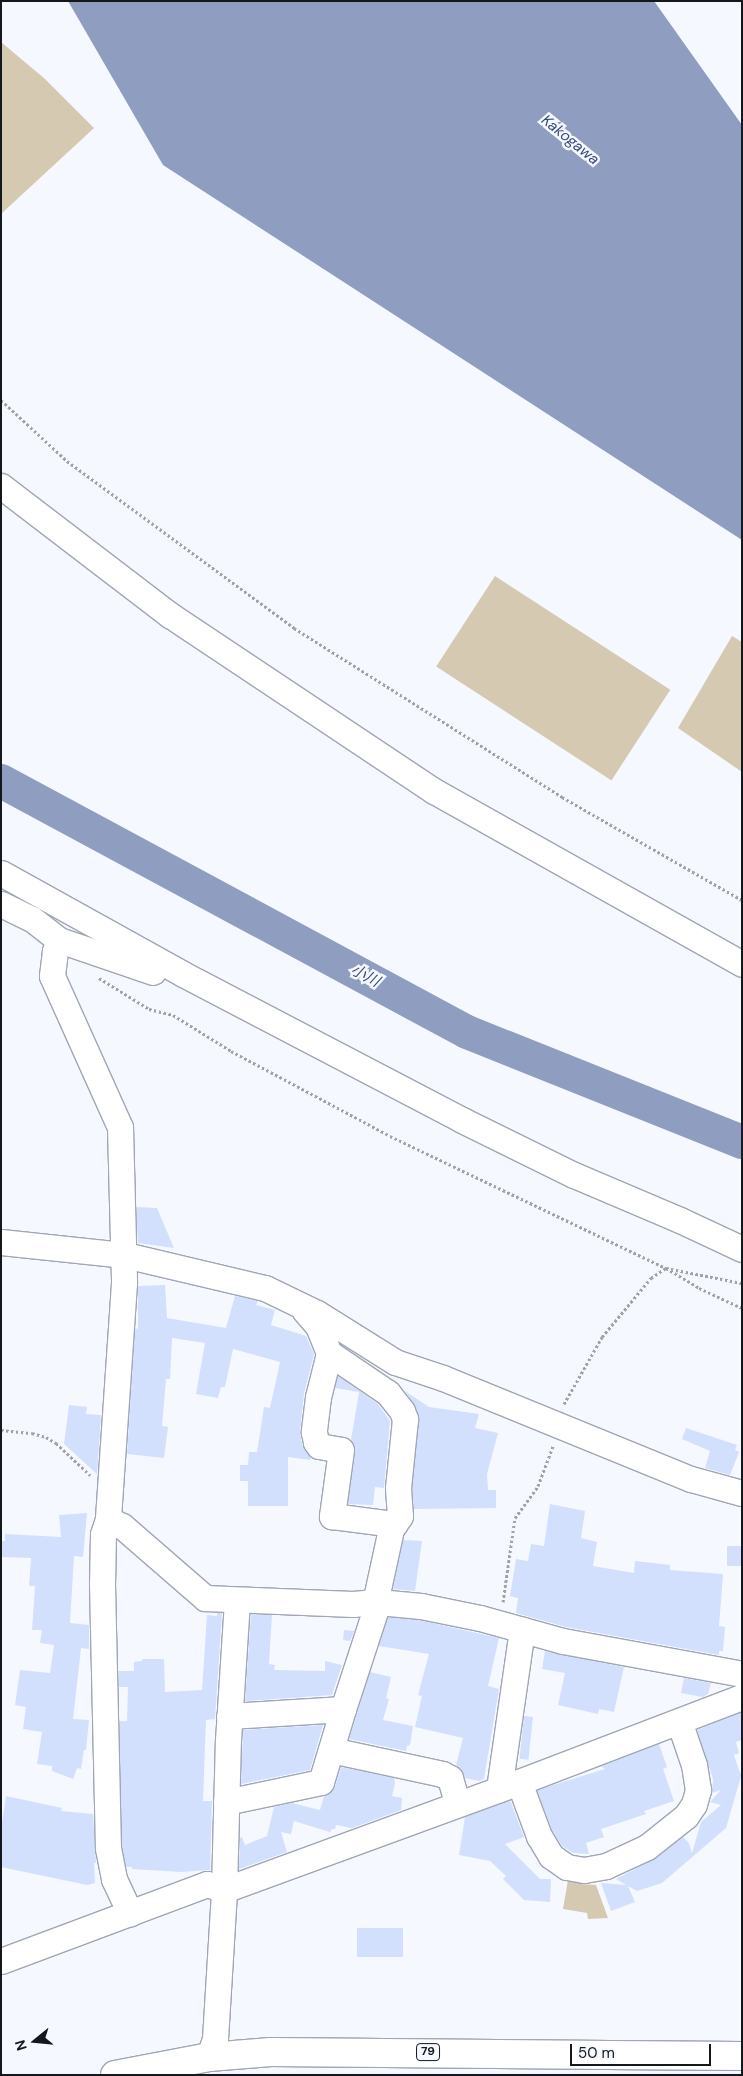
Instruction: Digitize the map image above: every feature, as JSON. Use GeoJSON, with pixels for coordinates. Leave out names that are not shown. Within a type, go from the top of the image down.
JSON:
{"type":"FeatureCollection","features":[{"type":"Feature","properties":{"kind":"main road","name":"79"},"geometry":{"type":"LineString","coordinates":[[115,2075],[201,2064],[271,2052],[330,2051],[742,2056]]}},
{"type":"Feature","properties":{"kind":"street"},"geometry":{"type":"LineString","coordinates":[[1,486],[170,615],[434,791],[742,964]]}},
{"type":"Feature","properties":{"kind":"street"},"geometry":{"type":"LineString","coordinates":[[1,873],[183,974],[496,1137],[574,1175],[680,1220],[742,1249]]}},
{"type":"Feature","properties":{"kind":"street"},"geometry":{"type":"LineString","coordinates":[[1,904],[32,920],[58,940],[156,972],[183,974]]}},
{"type":"Feature","properties":{"kind":"street"},"geometry":{"type":"LineString","coordinates":[[58,940],[54,951],[52,976],[120,1127],[124,1256],[122,1340],[108,1519],[103,1534],[102,1584],[108,1848],[114,1879],[130,1914]]}},
{"type":"Feature","properties":{"kind":"street"},"geometry":{"type":"LineString","coordinates":[[680,1220],[722,1223],[742,1228]]}},
{"type":"Feature","properties":{"kind":"street"},"geometry":{"type":"LineString","coordinates":[[1,1242],[124,1256],[265,1288],[318,1313],[395,1362],[443,1378],[691,1479],[742,1493]]}},
{"type":"Feature","properties":{"kind":"street"},"geometry":{"type":"LineString","coordinates":[[226,1802],[321,1782],[378,1602],[377,1594],[394,1524],[400,1516],[398,1488],[405,1419],[402,1411],[388,1393],[329,1353],[318,1326],[300,1306]]}},
{"type":"Feature","properties":{"kind":"street"},"geometry":{"type":"LineString","coordinates":[[329,1353],[318,1397],[314,1432],[319,1446],[341,1450],[332,1516],[394,1524]]}},
{"type":"Feature","properties":{"kind":"street"},"geometry":{"type":"LineString","coordinates":[[108,1519],[122,1526],[205,1598],[237,1601],[353,1604],[378,1602],[429,1607],[480,1618],[564,1641],[742,1674]]}},
{"type":"Feature","properties":{"kind":"street"},"geometry":{"type":"LineString","coordinates":[[201,2064],[215,2040],[224,1890],[229,1716],[237,1601]]}},
{"type":"Feature","properties":{"kind":"street"},"geometry":{"type":"LineString","coordinates":[[522,1630],[509,1786],[551,1856],[567,1867],[584,1870],[606,1866],[648,1847],[686,1816],[694,1804],[698,1790],[694,1765],[678,1721]]}},
{"type":"Feature","properties":{"kind":"street"},"geometry":{"type":"LineString","coordinates":[[1,1961],[206,1884],[224,1890],[457,1803],[509,1786],[742,1698]]}},
{"type":"Feature","properties":{"kind":"street"},"geometry":{"type":"LineString","coordinates":[[229,1716],[343,1709]]}},
{"type":"Feature","properties":{"kind":"street"},"geometry":{"type":"LineString","coordinates":[[331,1750],[442,1774],[450,1778],[457,1803]]}},
{"type":"Feature","properties":{"kind":"path"},"geometry":{"type":"LineString","coordinates":[[1,400],[67,461],[294,628],[562,797],[742,900]]}},
{"type":"Feature","properties":{"kind":"path"},"geometry":{"type":"LineString","coordinates":[[95,975],[149,1008],[173,1015],[231,1052],[390,1136],[666,1268],[699,1288],[742,1308]]}},
{"type":"Feature","properties":{"kind":"path"},"geometry":{"type":"LineString","coordinates":[[651,1278],[666,1268],[742,1283]]}},
{"type":"Feature","properties":{"kind":"path"},"geometry":{"type":"LineString","coordinates":[[1,1430],[32,1433],[56,1442],[101,1486],[110,1490]]}},
{"type":"Feature","properties":{"kind":"shaded area"},"geometry":{"type":"Polygon","coordinates":[[[1,42],[45,79],[94,128],[1,214],[1,42]]]}},
{"type":"Feature","properties":{"kind":"shaded area"},"geometry":{"type":"Polygon","coordinates":[[[495,576],[670,690],[611,780],[436,667],[495,576]]]}},
{"type":"Feature","properties":{"kind":"shaded area"},"geometry":{"type":"Polygon","coordinates":[[[732,636],[742,642],[742,772],[678,728],[732,636]]]}},
{"type":"Feature","properties":{"kind":"shaded area"},"geometry":{"type":"Polygon","coordinates":[[[569,1874],[582,1877],[581,1884],[596,1885],[608,1918],[588,1919],[587,1913],[563,1909],[569,1874]]]}},
{"type":"Feature","properties":{"kind":"water","name":"Kakogawa"},"geometry":{"type":"Polygon","coordinates":[[[68,1],[654,1],[742,125],[742,540],[163,165],[68,1]]]}},
{"type":"Feature","properties":{"kind":"building"},"geometry":{"type":"Polygon","coordinates":[[[136,1207],[157,1208],[174,1248],[138,1243],[136,1207]]]}},
{"type":"Feature","properties":{"kind":"building"},"geometry":{"type":"Polygon","coordinates":[[[165,1285],[167,1318],[226,1328],[235,1296],[258,1301],[256,1305],[275,1310],[271,1325],[306,1336],[314,1354],[304,1394],[300,1431],[302,1445],[311,1457],[310,1460],[288,1457],[288,1506],[248,1506],[248,1481],[240,1481],[240,1465],[248,1465],[249,1452],[257,1452],[264,1407],[270,1408],[280,1362],[233,1349],[225,1387],[221,1387],[218,1398],[196,1394],[205,1343],[172,1338],[170,1379],[166,1379],[162,1426],[168,1427],[164,1458],[127,1454],[135,1328],[138,1329],[138,1286],[165,1285]]]}},
{"type":"Feature","properties":{"kind":"building"},"geometry":{"type":"Polygon","coordinates":[[[338,1376],[378,1404],[390,1421],[384,1488],[375,1487],[373,1505],[348,1504],[355,1452],[351,1440],[359,1392],[335,1388],[338,1376]]]}},
{"type":"Feature","properties":{"kind":"building"},"geometry":{"type":"Polygon","coordinates":[[[405,1391],[429,1407],[479,1414],[475,1428],[498,1433],[487,1474],[488,1490],[496,1490],[496,1508],[414,1509],[412,1488],[419,1420],[415,1406],[405,1391]]]}},
{"type":"Feature","properties":{"kind":"building"},"geometry":{"type":"Polygon","coordinates":[[[69,1405],[87,1407],[86,1414],[101,1415],[97,1474],[64,1444],[69,1405]]]}},
{"type":"Feature","properties":{"kind":"building"},"geometry":{"type":"Polygon","coordinates":[[[686,1428],[737,1445],[735,1450],[739,1452],[730,1475],[705,1468],[710,1451],[682,1439],[686,1428]]]}},
{"type":"Feature","properties":{"kind":"building"},"geometry":{"type":"Polygon","coordinates":[[[550,1504],[585,1511],[581,1538],[597,1542],[593,1566],[634,1573],[635,1561],[670,1565],[670,1570],[723,1574],[719,1626],[725,1627],[723,1651],[719,1651],[719,1655],[566,1627],[516,1613],[518,1598],[510,1596],[516,1559],[528,1561],[531,1544],[544,1546],[550,1504]]]}},
{"type":"Feature","properties":{"kind":"building"},"geometry":{"type":"Polygon","coordinates":[[[87,1513],[83,1557],[74,1556],[70,1623],[89,1625],[89,1649],[81,1648],[73,1719],[89,1720],[86,1750],[84,1750],[81,1769],[77,1768],[73,1779],[52,1771],[52,1766],[37,1764],[42,1732],[23,1729],[26,1707],[15,1705],[20,1670],[50,1673],[54,1645],[40,1643],[42,1630],[32,1630],[35,1586],[29,1586],[31,1558],[1,1557],[1,1541],[5,1541],[5,1534],[61,1537],[59,1515],[87,1513]]]}},
{"type":"Feature","properties":{"kind":"building"},"geometry":{"type":"Polygon","coordinates":[[[403,1540],[422,1541],[415,1591],[393,1589],[403,1540]]]}},
{"type":"Feature","properties":{"kind":"building"},"geometry":{"type":"Polygon","coordinates":[[[727,1546],[742,1546],[742,1566],[727,1566],[727,1546]]]}},
{"type":"Feature","properties":{"kind":"building"},"geometry":{"type":"Polygon","coordinates":[[[217,1613],[222,1613],[215,1719],[206,1720],[203,1801],[212,1801],[210,1870],[181,1872],[126,1867],[122,1846],[119,1721],[127,1721],[128,1687],[119,1687],[118,1671],[134,1671],[134,1662],[143,1659],[164,1659],[165,1692],[202,1690],[207,1615],[217,1616],[217,1613]]]}},
{"type":"Feature","properties":{"kind":"building"},"geometry":{"type":"Polygon","coordinates":[[[251,1614],[272,1615],[269,1664],[275,1665],[274,1670],[325,1671],[325,1661],[342,1665],[332,1695],[245,1701],[251,1614]]]}},
{"type":"Feature","properties":{"kind":"building"},"geometry":{"type":"Polygon","coordinates":[[[388,1617],[419,1620],[499,1638],[488,1686],[499,1689],[484,1779],[479,1781],[465,1778],[461,1769],[456,1765],[463,1738],[415,1727],[422,1696],[418,1695],[429,1654],[379,1646],[388,1617]]]}},
{"type":"Feature","properties":{"kind":"building"},"geometry":{"type":"Polygon","coordinates":[[[344,1630],[354,1631],[350,1641],[343,1640],[344,1630]]]}},
{"type":"Feature","properties":{"kind":"building"},"geometry":{"type":"Polygon","coordinates":[[[545,1651],[624,1667],[614,1712],[599,1709],[598,1714],[558,1705],[565,1673],[542,1669],[545,1651]]]}},
{"type":"Feature","properties":{"kind":"building"},"geometry":{"type":"Polygon","coordinates":[[[370,1672],[391,1677],[386,1698],[389,1699],[383,1720],[413,1726],[410,1745],[407,1746],[406,1751],[349,1739],[370,1672]]]}},
{"type":"Feature","properties":{"kind":"building"},"geometry":{"type":"Polygon","coordinates":[[[684,1678],[711,1683],[708,1694],[703,1697],[681,1693],[684,1678]]]}},
{"type":"Feature","properties":{"kind":"building"},"geometry":{"type":"Polygon","coordinates":[[[742,1712],[742,1740],[736,1742],[739,1753],[734,1755],[740,1773],[742,1773],[726,1828],[662,1883],[637,1891],[628,1886],[635,1902],[611,1911],[601,1883],[626,1885],[616,1879],[656,1858],[683,1837],[689,1843],[692,1853],[701,1822],[721,1805],[710,1802],[721,1790],[712,1793],[713,1779],[697,1730],[742,1712]]]}},
{"type":"Feature","properties":{"kind":"building"},"geometry":{"type":"Polygon","coordinates":[[[524,1716],[533,1717],[528,1760],[520,1759],[524,1716]]]}},
{"type":"Feature","properties":{"kind":"building"},"geometry":{"type":"Polygon","coordinates":[[[323,1725],[310,1770],[241,1784],[243,1730],[323,1725]]]}},
{"type":"Feature","properties":{"kind":"building"},"geometry":{"type":"Polygon","coordinates":[[[659,1744],[667,1767],[663,1769],[674,1801],[644,1811],[646,1814],[601,1829],[604,1837],[586,1843],[589,1854],[573,1853],[562,1846],[552,1830],[537,1790],[605,1769],[601,1766],[659,1744]]]}},
{"type":"Feature","properties":{"kind":"building"},"geometry":{"type":"Polygon","coordinates":[[[341,1767],[394,1778],[395,1783],[392,1796],[402,1798],[401,1810],[352,1828],[336,1825],[335,1829],[332,1829],[330,1832],[294,1821],[291,1834],[281,1832],[287,1852],[239,1869],[240,1838],[242,1837],[245,1845],[267,1836],[274,1807],[292,1803],[320,1810],[324,1796],[335,1787],[341,1767]]]}},
{"type":"Feature","properties":{"kind":"building"},"geometry":{"type":"Polygon","coordinates":[[[6,1796],[62,1808],[61,1811],[93,1814],[96,1863],[94,1863],[95,1883],[87,1885],[1,1867],[1,1830],[6,1796]]]}},
{"type":"Feature","properties":{"kind":"building"},"geometry":{"type":"Polygon","coordinates":[[[510,1800],[524,1837],[505,1844],[540,1879],[551,1879],[550,1902],[524,1900],[503,1879],[506,1876],[490,1861],[459,1855],[465,1817],[510,1800]]]}},
{"type":"Feature","properties":{"kind":"building"},"geometry":{"type":"Polygon","coordinates":[[[357,1928],[403,1928],[403,1957],[357,1957],[357,1928]]]}},
{"type":"Feature","properties":{"kind":"waterway","name":"小川"},"geometry":{"type":"LineString","coordinates":[[1,781],[467,1032],[742,1142]]}}]}
